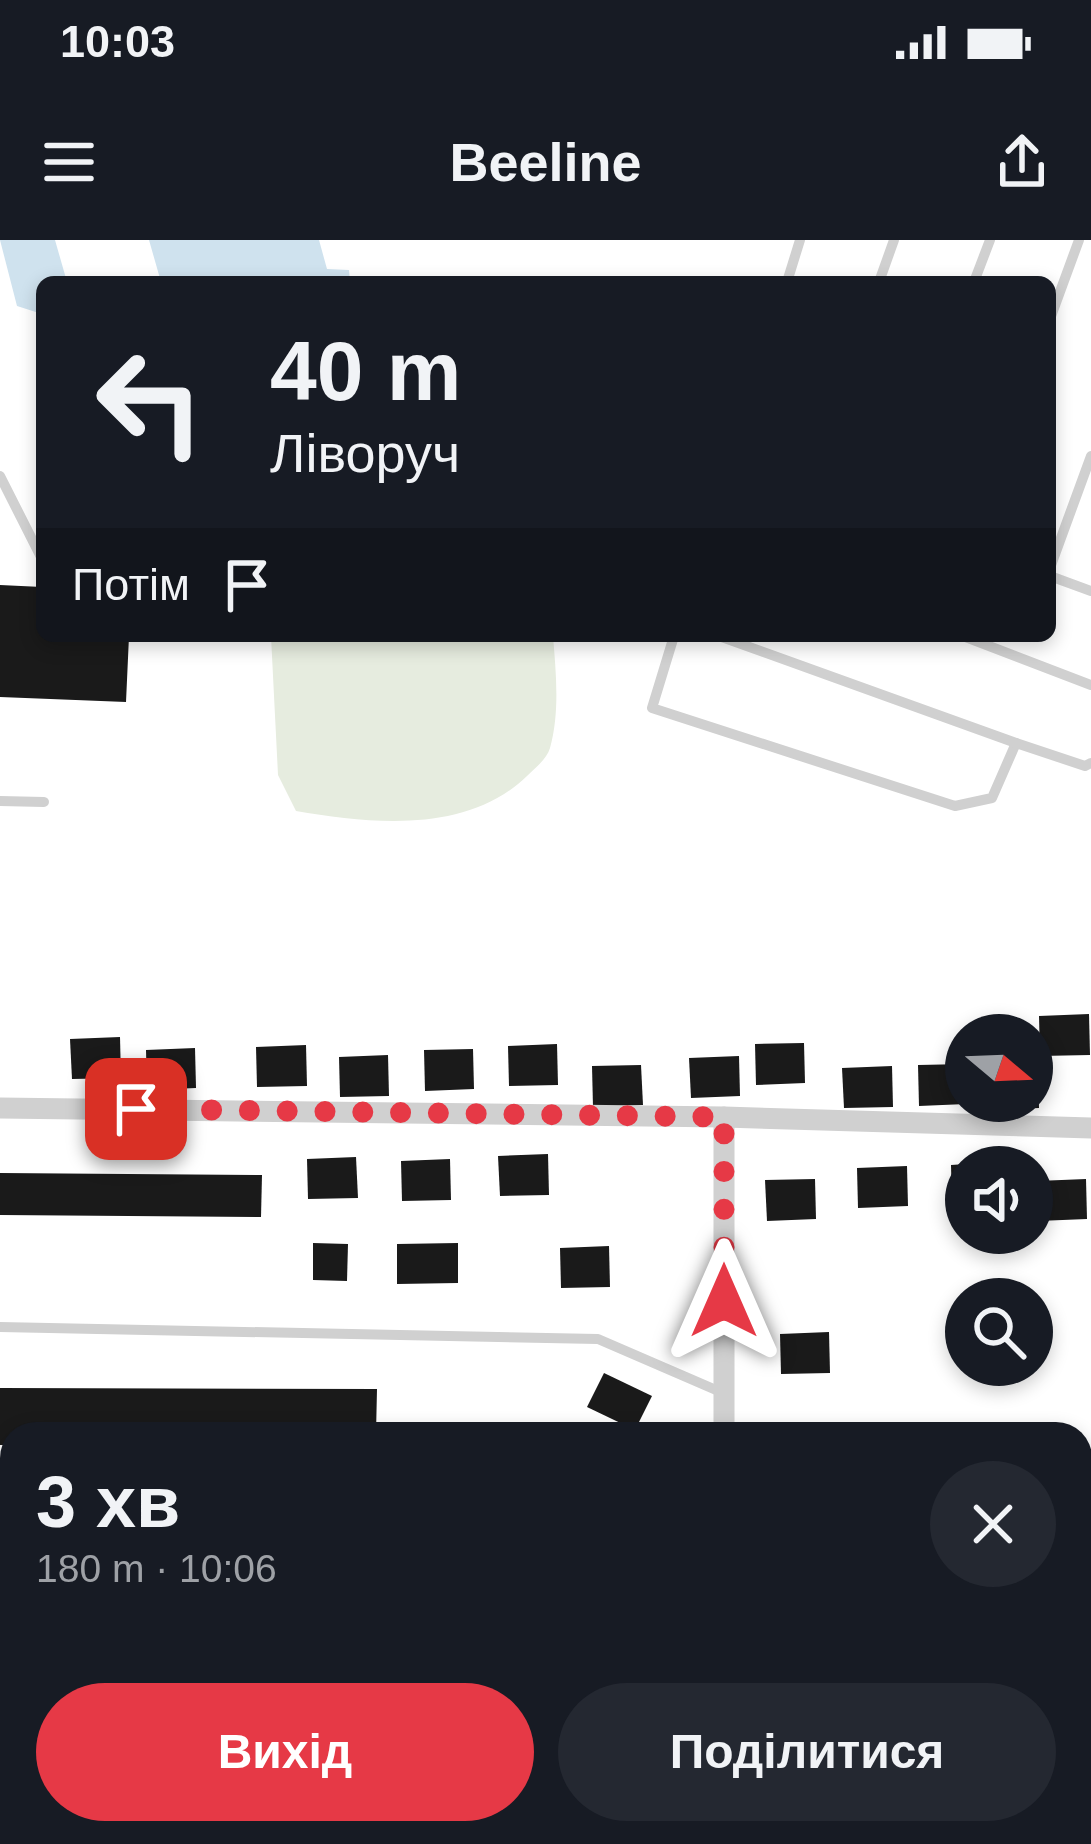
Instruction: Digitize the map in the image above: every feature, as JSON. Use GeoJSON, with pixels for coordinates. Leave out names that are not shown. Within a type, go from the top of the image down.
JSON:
{"type":"FeatureCollection","features":[{"type":"Feature","properties":{"kind":"street"},"geometry":{"type":"LineString","coordinates":[[0,1108],[724,1117],[1091,1128]]}},
{"type":"Feature","properties":{"kind":"street"},"geometry":{"type":"LineString","coordinates":[[724,1117],[724,1422]]}},
{"type":"Feature","properties":{"kind":"lane"},"geometry":{"type":"LineString","coordinates":[[789,276],[800,240]]}},
{"type":"Feature","properties":{"kind":"lane"},"geometry":{"type":"LineString","coordinates":[[881,276],[893,240]]}},
{"type":"Feature","properties":{"kind":"lane"},"geometry":{"type":"LineString","coordinates":[[976,276],[989,240]]}},
{"type":"Feature","properties":{"kind":"lane"},"geometry":{"type":"LineString","coordinates":[[1056,303],[1079,240]]}},
{"type":"Feature","properties":{"kind":"lane"},"geometry":{"type":"LineString","coordinates":[[1056,555],[1091,456]]}},
{"type":"Feature","properties":{"kind":"lane"},"geometry":{"type":"LineString","coordinates":[[0,476],[36,547]]}},
{"type":"Feature","properties":{"kind":"lane"},"geometry":{"type":"LineString","coordinates":[[1056,575],[1091,591]]}},
{"type":"Feature","properties":{"kind":"lane"},"geometry":{"type":"LineString","coordinates":[[672,642],[652,708],[955,806],[992,799],[1016,743]]}},
{"type":"Feature","properties":{"kind":"lane"},"geometry":{"type":"LineString","coordinates":[[736,642],[1016,743],[1085,766],[1091,763]]}},
{"type":"Feature","properties":{"kind":"lane"},"geometry":{"type":"LineString","coordinates":[[979,642],[1091,685]]}},
{"type":"Feature","properties":{"kind":"lane"},"geometry":{"type":"LineString","coordinates":[[0,801],[44,802]]}},
{"type":"Feature","properties":{"kind":"lane"},"geometry":{"type":"LineString","coordinates":[[0,1327],[598,1340],[723,1394]]}},
{"type":"Feature","properties":{"kind":"shaded area"},"geometry":{"type":"Polygon","coordinates":[[[271,642],[553,642],[556,706],[548,752],[503,795],[448,816],[356,819],[296,811],[278,775],[271,642]]]}},
{"type":"Feature","properties":{"kind":"water"},"geometry":{"type":"Polygon","coordinates":[[[0,240],[55,240],[65,276],[36,276],[36,312],[17,306],[0,240]]]}},
{"type":"Feature","properties":{"kind":"water"},"geometry":{"type":"Polygon","coordinates":[[[149,240],[319,240],[327,269],[349,270],[350,276],[159,276],[149,240]]]}},
{"type":"Feature","properties":{"kind":"building"},"geometry":{"type":"Polygon","coordinates":[[[0,585],[36,587],[36,642],[129,642],[126,702],[0,697],[0,585]]]}},
{"type":"Feature","properties":{"kind":"building"},"geometry":{"type":"Polygon","coordinates":[[[1089,1014],[1090,1055],[1053,1056],[1053,1015],[1089,1014]]]}},
{"type":"Feature","properties":{"kind":"building"},"geometry":{"type":"Polygon","coordinates":[[[120,1037],[121,1078],[72,1079],[70,1039],[120,1037]]]}},
{"type":"Feature","properties":{"kind":"building"},"geometry":{"type":"Polygon","coordinates":[[[804,1043],[805,1083],[756,1085],[755,1044],[804,1043]]]}},
{"type":"Feature","properties":{"kind":"building"},"geometry":{"type":"Polygon","coordinates":[[[557,1044],[558,1085],[509,1086],[508,1046],[557,1044]]]}},
{"type":"Feature","properties":{"kind":"building"},"geometry":{"type":"Polygon","coordinates":[[[306,1045],[307,1086],[257,1087],[256,1047],[306,1045]]]}},
{"type":"Feature","properties":{"kind":"building"},"geometry":{"type":"Polygon","coordinates":[[[195,1048],[196,1088],[147,1090],[146,1050],[195,1048]]]}},
{"type":"Feature","properties":{"kind":"building"},"geometry":{"type":"Polygon","coordinates":[[[473,1049],[474,1089],[425,1091],[424,1050],[473,1049]]]}},
{"type":"Feature","properties":{"kind":"building"},"geometry":{"type":"Polygon","coordinates":[[[388,1055],[389,1096],[340,1097],[339,1057],[388,1055]]]}},
{"type":"Feature","properties":{"kind":"building"},"geometry":{"type":"Polygon","coordinates":[[[739,1056],[740,1096],[691,1098],[689,1058],[739,1056]]]}},
{"type":"Feature","properties":{"kind":"building"},"geometry":{"type":"Polygon","coordinates":[[[945,1064],[945,1105],[919,1106],[918,1065],[945,1064]]]}},
{"type":"Feature","properties":{"kind":"building"},"geometry":{"type":"Polygon","coordinates":[[[641,1065],[643,1105],[593,1107],[592,1066],[641,1065]]]}},
{"type":"Feature","properties":{"kind":"building"},"geometry":{"type":"Polygon","coordinates":[[[892,1066],[893,1107],[844,1108],[842,1068],[892,1066]]]}},
{"type":"Feature","properties":{"kind":"building"},"geometry":{"type":"Polygon","coordinates":[[[548,1154],[549,1195],[500,1196],[498,1156],[548,1154]]]}},
{"type":"Feature","properties":{"kind":"building"},"geometry":{"type":"Polygon","coordinates":[[[356,1157],[358,1198],[308,1199],[307,1159],[356,1157]]]}},
{"type":"Feature","properties":{"kind":"building"},"geometry":{"type":"Polygon","coordinates":[[[450,1159],[451,1200],[402,1201],[401,1161],[450,1159]]]}},
{"type":"Feature","properties":{"kind":"building"},"geometry":{"type":"Polygon","coordinates":[[[907,1166],[908,1206],[858,1208],[857,1168],[907,1166]]]}},
{"type":"Feature","properties":{"kind":"building"},"geometry":{"type":"Polygon","coordinates":[[[0,1173],[262,1175],[261,1217],[0,1215],[0,1173]]]}},
{"type":"Feature","properties":{"kind":"building"},"geometry":{"type":"Polygon","coordinates":[[[815,1179],[816,1219],[767,1221],[765,1180],[815,1179]]]}},
{"type":"Feature","properties":{"kind":"building"},"geometry":{"type":"Polygon","coordinates":[[[1086,1179],[1087,1219],[1053,1220],[1053,1180],[1086,1179]]]}},
{"type":"Feature","properties":{"kind":"building"},"geometry":{"type":"Polygon","coordinates":[[[313,1243],[348,1244],[347,1281],[313,1280],[313,1243]]]}},
{"type":"Feature","properties":{"kind":"building"},"geometry":{"type":"Polygon","coordinates":[[[458,1243],[458,1283],[397,1284],[397,1244],[458,1243]]]}},
{"type":"Feature","properties":{"kind":"building"},"geometry":{"type":"Polygon","coordinates":[[[609,1246],[610,1287],[561,1288],[560,1248],[609,1246]]]}},
{"type":"Feature","properties":{"kind":"building"},"geometry":{"type":"Polygon","coordinates":[[[829,1332],[830,1373],[781,1374],[780,1334],[829,1332]]]}},
{"type":"Feature","properties":{"kind":"building"},"geometry":{"type":"Polygon","coordinates":[[[604,1373],[652,1396],[639,1422],[618,1422],[587,1407],[604,1373]]]}},
{"type":"Feature","properties":{"kind":"building"},"geometry":{"type":"Polygon","coordinates":[[[0,1388],[377,1389],[376,1422],[0,1422],[0,1388]]]}},
{"type":"Feature","properties":{"kind":"route"},"geometry":{"type":"LineString","coordinates":[[136,1109],[724,1117],[724,1301]]}}]}
